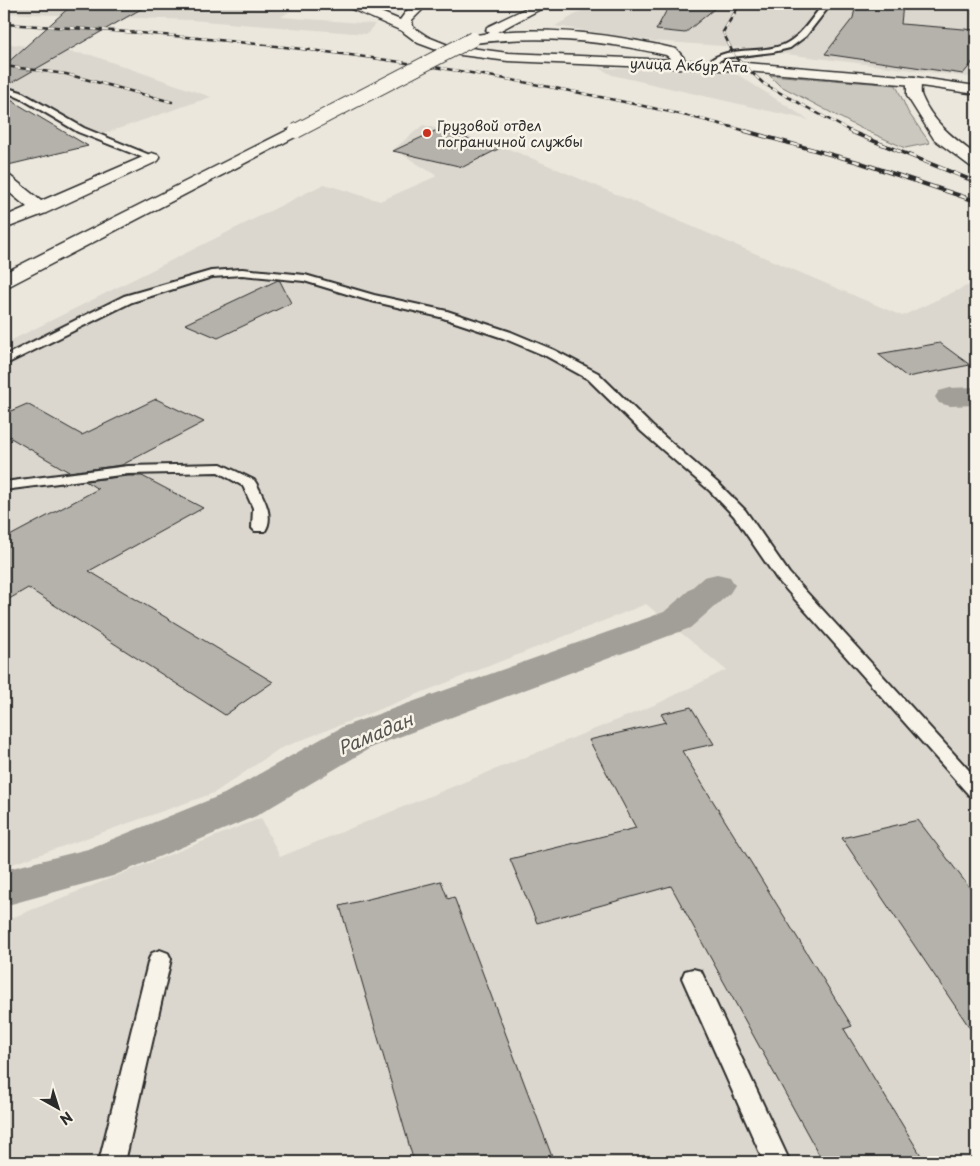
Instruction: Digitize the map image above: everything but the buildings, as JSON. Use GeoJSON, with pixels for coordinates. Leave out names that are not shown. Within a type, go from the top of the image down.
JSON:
{"type":"FeatureCollection","features":[{"type":"Feature","properties":{"kind":"main road","name":"улица Акбур Ата"},"geometry":{"type":"LineString","coordinates":[[351,4],[407,28],[423,40],[445,49],[476,54],[709,65],[914,81],[976,90]]}},
{"type":"Feature","properties":{"kind":"main road"},"geometry":{"type":"LineString","coordinates":[[407,28],[406,20],[415,8],[422,4]]}},
{"type":"Feature","properties":{"kind":"main road"},"geometry":{"type":"LineString","coordinates":[[4,282],[544,4]]}},
{"type":"Feature","properties":{"kind":"main road"},"geometry":{"type":"LineString","coordinates":[[473,39],[526,33],[603,38],[671,52],[677,58],[673,63]]}},
{"type":"Feature","properties":{"kind":"main road"},"geometry":{"type":"LineString","coordinates":[[914,81],[914,96],[940,136],[976,163]]}},
{"type":"Feature","properties":{"kind":"main road"},"geometry":{"type":"LineString","coordinates":[[4,224],[152,158]]}},
{"type":"Feature","properties":{"kind":"main road"},"geometry":{"type":"LineString","coordinates":[[4,180],[40,209]]}},
{"type":"Feature","properties":{"kind":"lane"},"geometry":{"type":"LineString","coordinates":[[709,65],[722,56],[772,50],[787,46],[803,34],[828,4]]}},
{"type":"Feature","properties":{"kind":"lane"},"geometry":{"type":"LineString","coordinates":[[4,89],[19,93],[57,118],[97,138],[152,158]]}},
{"type":"Feature","properties":{"kind":"lane"},"geometry":{"type":"LineString","coordinates":[[4,361],[128,299],[211,274],[242,272],[305,278],[371,298],[443,314],[507,335],[550,353],[594,376],[647,429],[715,488],[740,513],[783,576],[976,790]]}},
{"type":"Feature","properties":{"kind":"lane"},"geometry":{"type":"LineString","coordinates":[[4,486],[128,470],[221,468],[249,483],[261,508],[260,528]]}},
{"type":"Feature","properties":{"kind":"lane"},"geometry":{"type":"LineString","coordinates":[[112,1162],[160,959]]}},
{"type":"Feature","properties":{"kind":"lane"},"geometry":{"type":"LineString","coordinates":[[693,978],[777,1162]]}},
{"type":"Feature","properties":{"kind":"shaded area"},"geometry":{"type":"Polygon","coordinates":[[[4,4],[241,5],[289,12],[281,17],[375,24],[367,34],[191,20],[4,13],[4,4]]]}},
{"type":"Feature","properties":{"kind":"shaded area"},"geometry":{"type":"Polygon","coordinates":[[[594,4],[976,4],[976,78],[723,46],[652,41],[555,26],[594,4]]]}},
{"type":"Feature","properties":{"kind":"shaded area"},"geometry":{"type":"Polygon","coordinates":[[[4,43],[91,55],[211,97],[91,138],[27,103],[4,98],[4,43]]]}},
{"type":"Feature","properties":{"kind":"shaded area"},"geometry":{"type":"Polygon","coordinates":[[[600,68],[735,73],[809,120],[612,75],[600,68]]]}},
{"type":"Feature","properties":{"kind":"shaded area"},"geometry":{"type":"Polygon","coordinates":[[[769,75],[896,85],[908,112],[930,143],[905,148],[858,127],[779,85],[769,75]]]}},
{"type":"Feature","properties":{"kind":"shaded area"},"geometry":{"type":"Polygon","coordinates":[[[423,125],[493,143],[524,155],[902,316],[971,284],[976,286],[976,1162],[4,1162],[4,921],[261,818],[280,857],[659,703],[726,670],[646,604],[279,749],[214,793],[4,867],[4,344],[324,184],[380,201],[437,176],[394,149],[423,125]]]}},
{"type":"Feature","properties":{"kind":"waterway","name":"Рамадан"},"geometry":{"type":"LineString","coordinates":[[950,397],[976,396]]}},
{"type":"Feature","properties":{"kind":"waterway","name":"Рамадан"},"geometry":{"type":"LineString","coordinates":[[4,888],[97,864],[240,805],[357,737],[677,620],[717,585]]}},
{"type":"Feature","properties":{"kind":"railway"},"geometry":{"type":"LineString","coordinates":[[740,4],[723,32],[735,57],[764,84],[852,132]]}},
{"type":"Feature","properties":{"kind":"railway"},"geometry":{"type":"LineString","coordinates":[[4,24],[146,33],[286,47],[425,65],[611,99],[681,114],[750,132]]}},
{"type":"Feature","properties":{"kind":"railway"},"geometry":{"type":"LineString","coordinates":[[4,66],[66,74],[172,102]]}},
{"type":"Feature","properties":{"kind":"railway"},"geometry":{"type":"LineString","coordinates":[[745,131],[858,162],[976,201]]}},
{"type":"Feature","properties":{"kind":"railway"},"geometry":{"type":"LineString","coordinates":[[849,131],[976,182]]}},
{"type":"Feature","properties":{"kind":"place","name":"Грузовой отдел пограничной службы"},"geometry":{"type":"Point","coordinates":[427,133]}}]}
